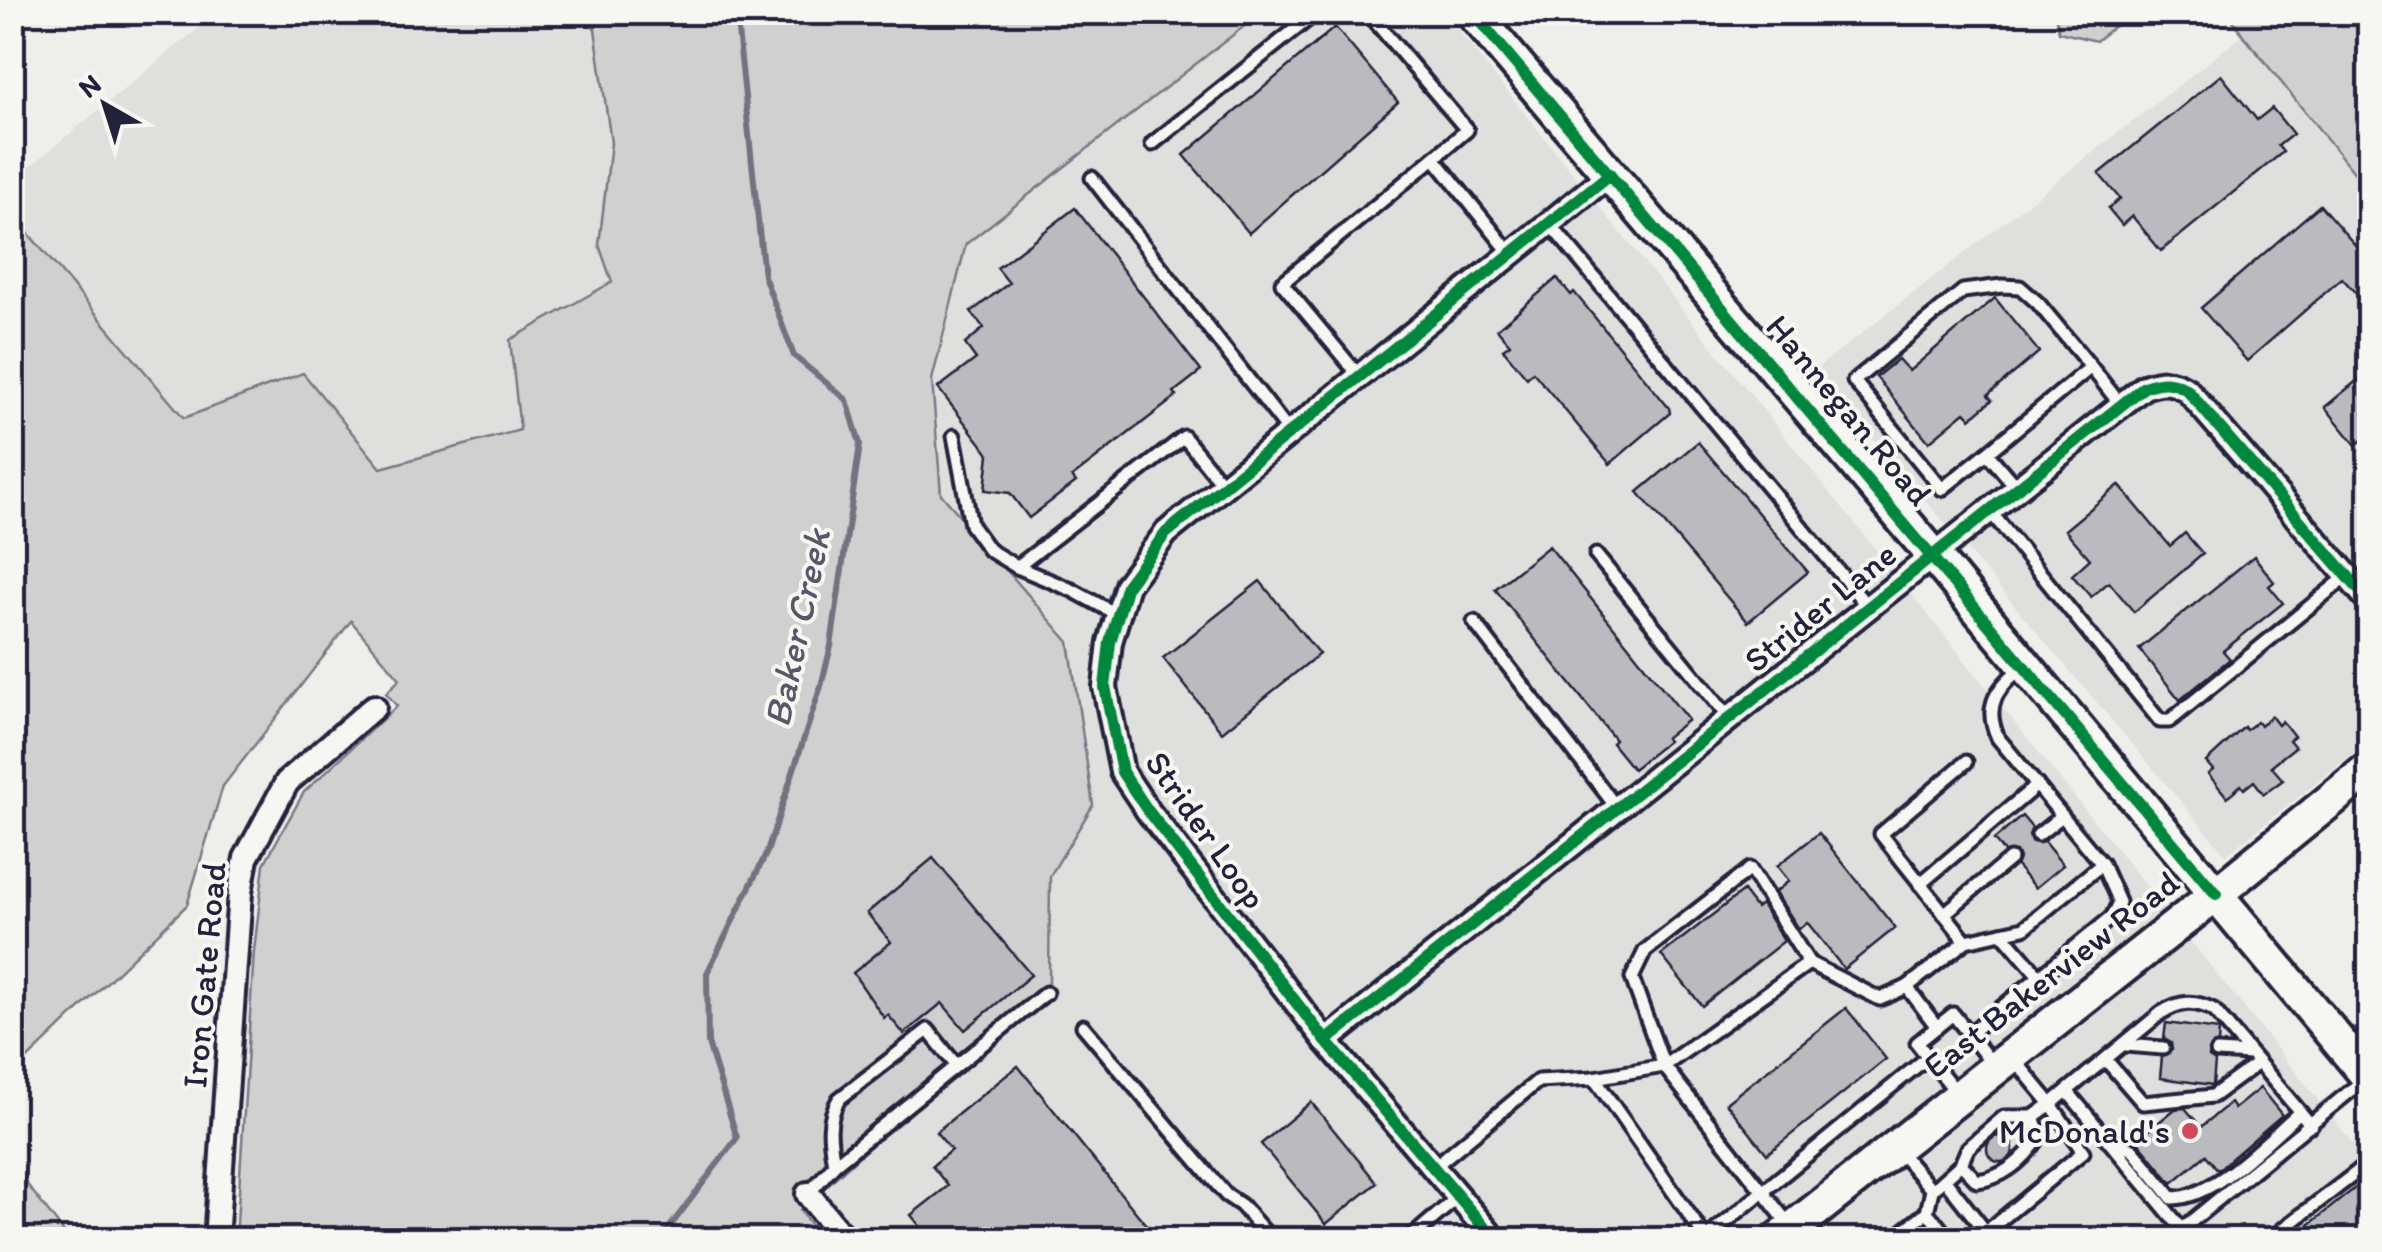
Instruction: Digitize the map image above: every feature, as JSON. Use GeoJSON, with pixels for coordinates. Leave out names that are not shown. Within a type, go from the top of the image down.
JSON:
{"type":"FeatureCollection","features":[{"type":"Feature","properties":{"kind":"main road","name":"Hannegan Road"},"geometry":{"type":"LineString","coordinates":[[1472,12],[2025,665],[2368,1078]]}},
{"type":"Feature","properties":{"kind":"main road","name":"East Bakerview Road"},"geometry":{"type":"LineString","coordinates":[[1785,1234],[2370,768]]}},
{"type":"Feature","properties":{"kind":"street","name":"Strider Loop"},"geometry":{"type":"LineString","coordinates":[[1495,1240],[1326,1041],[1148,810],[1122,772],[1104,687],[1110,642],[1127,585],[1166,533],[1610,174]]}},
{"type":"Feature","properties":{"kind":"street","name":"Strider Lane"},"geometry":{"type":"LineString","coordinates":[[1326,1041],[2144,387],[2160,381],[2175,382],[2188,390],[2370,602]]}},
{"type":"Feature","properties":{"kind":"street","name":"Iron Gate Road"},"geometry":{"type":"LineString","coordinates":[[216,1240],[240,892],[246,858],[287,782],[374,706]]}},
{"type":"Feature","properties":{"kind":"street"},"geometry":{"type":"LineString","coordinates":[[808,1194],[845,1240]]}},
{"type":"Feature","properties":{"kind":"lane"},"geometry":{"type":"LineString","coordinates":[[1152,144],[1317,12]]}},
{"type":"Feature","properties":{"kind":"lane"},"geometry":{"type":"LineString","coordinates":[[1360,376],[1282,283],[1466,130],[1367,12]]}},
{"type":"Feature","properties":{"kind":"lane"},"geometry":{"type":"LineString","coordinates":[[1434,158],[1511,254]]}},
{"type":"Feature","properties":{"kind":"lane"},"geometry":{"type":"LineString","coordinates":[[1092,178],[1290,433]]}},
{"type":"Feature","properties":{"kind":"lane"},"geometry":{"type":"LineString","coordinates":[[1549,223],[1868,607]]}},
{"type":"Feature","properties":{"kind":"lane"},"geometry":{"type":"LineString","coordinates":[[2091,367],[1942,488],[1854,381],[1964,291],[2020,288],[2038,303],[2091,367],[2120,404]]}},
{"type":"Feature","properties":{"kind":"lane"},"geometry":{"type":"LineString","coordinates":[[954,436],[971,525],[989,550],[1118,615]]}},
{"type":"Feature","properties":{"kind":"lane"},"geometry":{"type":"LineString","coordinates":[[1017,567],[1184,436],[1224,486]]}},
{"type":"Feature","properties":{"kind":"lane"},"geometry":{"type":"LineString","coordinates":[[1987,453],[2016,488]]}},
{"type":"Feature","properties":{"kind":"lane"},"geometry":{"type":"LineString","coordinates":[[1988,510],[2160,721],[2177,715],[2347,576]]}},
{"type":"Feature","properties":{"kind":"lane"},"geometry":{"type":"LineString","coordinates":[[1596,555],[1729,718]]}},
{"type":"Feature","properties":{"kind":"lane"},"geometry":{"type":"LineString","coordinates":[[1474,622],[1617,808]]}},
{"type":"Feature","properties":{"kind":"lane"},"geometry":{"type":"LineString","coordinates":[[1969,1034],[2112,917],[2120,902],[2102,864],[1998,738],[1990,714],[1998,688],[2025,665]]}},
{"type":"Feature","properties":{"kind":"lane"},"geometry":{"type":"LineString","coordinates":[[1966,762],[1881,834],[1966,941]]}},
{"type":"Feature","properties":{"kind":"lane"},"geometry":{"type":"LineString","coordinates":[[1920,884],[2037,785]]}},
{"type":"Feature","properties":{"kind":"lane"},"geometry":{"type":"LineString","coordinates":[[2038,835],[2062,816]]}},
{"type":"Feature","properties":{"kind":"lane"},"geometry":{"type":"LineString","coordinates":[[1944,914],[2010,859]]}},
{"type":"Feature","properties":{"kind":"lane"},"geometry":{"type":"LineString","coordinates":[[1785,1234],[1762,1192],[1664,1066],[1632,978],[1645,951],[1750,869],[1809,964],[1880,999],[1906,988],[1966,941],[2024,928],[2102,864]]}},
{"type":"Feature","properties":{"kind":"lane"},"geometry":{"type":"LineString","coordinates":[[2002,933],[2040,976]]}},
{"type":"Feature","properties":{"kind":"lane"},"geometry":{"type":"LineString","coordinates":[[1434,1168],[1538,1081],[1594,1078],[1664,1066],[1809,964]]}},
{"type":"Feature","properties":{"kind":"lane"},"geometry":{"type":"LineString","coordinates":[[1906,988],[1937,1026]]}},
{"type":"Feature","properties":{"kind":"lane"},"geometry":{"type":"LineString","coordinates":[[808,1194],[834,1165],[1046,992]]}},
{"type":"Feature","properties":{"kind":"lane"},"geometry":{"type":"LineString","coordinates":[[1892,1240],[1927,1212],[1932,1190],[1961,1164],[1968,1148],[2004,1117],[2033,1117],[2174,1005],[2199,1003],[2214,1010],[2311,1125]]}},
{"type":"Feature","properties":{"kind":"lane"},"geometry":{"type":"LineString","coordinates":[[1945,1180],[1986,1232],[2083,1152],[2051,1104],[1969,1034],[1953,1014],[1917,1043],[1959,1097]]}},
{"type":"Feature","properties":{"kind":"lane"},"geometry":{"type":"LineString","coordinates":[[1084,1026],[1226,1195],[1241,1205],[1272,1240]]}},
{"type":"Feature","properties":{"kind":"lane"},"geometry":{"type":"LineString","coordinates":[[834,1165],[829,1136],[839,1099],[928,1030],[956,1066]]}},
{"type":"Feature","properties":{"kind":"lane"},"geometry":{"type":"LineString","coordinates":[[2126,1045],[2163,1048]]}},
{"type":"Feature","properties":{"kind":"lane"},"geometry":{"type":"LineString","coordinates":[[2217,1052],[2253,1059]]}},
{"type":"Feature","properties":{"kind":"lane"},"geometry":{"type":"LineString","coordinates":[[1594,1078],[1707,1238],[1928,1057]]}},
{"type":"Feature","properties":{"kind":"lane"},"geometry":{"type":"LineString","coordinates":[[2106,1060],[2143,1103],[2213,1096],[2253,1059]]}},
{"type":"Feature","properties":{"kind":"lane"},"geometry":{"type":"LineString","coordinates":[[2067,1091],[2182,1229],[2368,1078]]}},
{"type":"Feature","properties":{"kind":"lane"},"geometry":{"type":"LineString","coordinates":[[2109,1141],[2132,1150],[2172,1198],[2186,1198],[2207,1190],[2300,1112]]}},
{"type":"Feature","properties":{"kind":"lane"},"geometry":{"type":"LineString","coordinates":[[1961,1164],[1977,1181],[1995,1180],[2030,1152],[2040,1136],[2033,1117]]}},
{"type":"Feature","properties":{"kind":"lane"},"geometry":{"type":"LineString","coordinates":[[1896,1147],[1932,1190]]}},
{"type":"Feature","properties":{"kind":"lane"},"geometry":{"type":"LineString","coordinates":[[2270,1240],[2370,1162]]}},
{"type":"Feature","properties":{"kind":"lane"},"geometry":{"type":"LineString","coordinates":[[1408,1240],[1458,1197]]}},
{"type":"Feature","properties":{"kind":"lane"},"geometry":{"type":"LineString","coordinates":[[1927,1212],[1950,1240]]}},
{"type":"Feature","properties":{"kind":"shaded area"},"geometry":{"type":"Polygon","coordinates":[[[1443,12],[2369,1163],[2370,1239],[863,1240],[820,1190],[1049,983],[1049,876],[1093,805],[1069,642],[941,494],[932,380],[966,244],[1261,13],[1443,12]]]}},
{"type":"Feature","properties":{"kind":"shaded area"},"geometry":{"type":"Polygon","coordinates":[[[2055,12],[2131,13],[2096,41],[2059,32],[2055,12]]]}},
{"type":"Feature","properties":{"kind":"shaded area"},"geometry":{"type":"Polygon","coordinates":[[[217,13],[585,13],[595,28],[611,143],[599,245],[612,282],[510,340],[521,430],[380,469],[303,373],[184,418],[13,214],[12,181],[217,13]]]}},
{"type":"Feature","properties":{"kind":"shaded area"},"geometry":{"type":"Polygon","coordinates":[[[585,13],[1261,13],[966,244],[932,380],[941,494],[1069,642],[1093,805],[1050,876],[1049,983],[800,1210],[821,1239],[236,1239],[254,951],[264,864],[304,792],[397,706],[386,693],[400,679],[351,621],[223,786],[187,905],[13,1073],[12,214],[184,418],[303,373],[381,468],[520,430],[510,340],[612,282],[599,245],[611,143],[595,29],[585,13]]]}},
{"type":"Feature","properties":{"kind":"shaded area"},"geometry":{"type":"Polygon","coordinates":[[[2228,13],[2369,13],[2369,191],[2243,35],[2228,13]]]}},
{"type":"Feature","properties":{"kind":"shaded area"},"geometry":{"type":"Polygon","coordinates":[[[2243,35],[2369,191],[2369,741],[2226,855],[1815,370],[2243,35]]]}},
{"type":"Feature","properties":{"kind":"shaded area"},"geometry":{"type":"Polygon","coordinates":[[[13,1166],[69,1239],[13,1239],[13,1166]]]}},
{"type":"Feature","properties":{"kind":"building"},"geometry":{"type":"Polygon","coordinates":[[[1335,27],[1398,102],[1249,233],[1184,155],[1335,27]]]}},
{"type":"Feature","properties":{"kind":"building"},"geometry":{"type":"Polygon","coordinates":[[[2221,75],[2257,120],[2272,108],[2293,134],[2278,146],[2283,152],[2161,251],[2132,216],[2122,225],[2108,208],[2120,199],[2099,174],[2221,75]]]}},
{"type":"Feature","properties":{"kind":"building"},"geometry":{"type":"Polygon","coordinates":[[[2320,205],[2370,262],[2370,309],[2342,278],[2247,361],[2201,308],[2320,205]]]}},
{"type":"Feature","properties":{"kind":"building"},"geometry":{"type":"Polygon","coordinates":[[[1075,208],[1201,371],[1174,392],[1177,396],[1072,477],[1076,482],[1029,518],[1010,493],[985,490],[989,454],[938,388],[976,359],[965,344],[984,328],[971,312],[1009,283],[997,268],[1075,208]]]}},
{"type":"Feature","properties":{"kind":"building"},"geometry":{"type":"Polygon","coordinates":[[[1557,278],[1571,295],[1574,292],[1669,408],[1670,413],[1610,464],[1533,372],[1527,378],[1503,349],[1510,344],[1497,329],[1557,278]]]}},
{"type":"Feature","properties":{"kind":"building"},"geometry":{"type":"Polygon","coordinates":[[[1995,298],[2039,352],[1988,395],[1992,400],[1971,418],[1965,412],[1929,442],[1876,377],[1898,359],[1909,371],[1995,298]]]}},
{"type":"Feature","properties":{"kind":"building"},"geometry":{"type":"Polygon","coordinates":[[[2370,370],[2370,434],[2356,445],[2325,407],[2370,370]]]}},
{"type":"Feature","properties":{"kind":"building"},"geometry":{"type":"Polygon","coordinates":[[[1698,442],[1808,572],[1748,622],[1638,492],[1698,442]]]}},
{"type":"Feature","properties":{"kind":"building"},"geometry":{"type":"Polygon","coordinates":[[[2119,485],[2170,546],[2185,533],[2203,554],[2134,612],[2109,582],[2091,597],[2072,575],[2090,559],[2065,530],[2119,485]]]}},
{"type":"Feature","properties":{"kind":"building"},"geometry":{"type":"Polygon","coordinates":[[[1549,546],[1688,720],[1633,769],[1612,743],[1615,740],[1495,589],[1549,546]]]}},
{"type":"Feature","properties":{"kind":"building"},"geometry":{"type":"Polygon","coordinates":[[[2254,556],[2274,582],[2269,586],[2283,603],[2223,651],[2230,659],[2180,700],[2139,649],[2254,556]]]}},
{"type":"Feature","properties":{"kind":"building"},"geometry":{"type":"Polygon","coordinates":[[[1260,581],[1319,654],[1222,732],[1163,658],[1260,581]]]}},
{"type":"Feature","properties":{"kind":"building"},"geometry":{"type":"Polygon","coordinates":[[[2271,716],[2278,725],[2282,721],[2294,736],[2289,740],[2295,747],[2271,766],[2283,780],[2264,794],[2254,781],[2244,789],[2241,785],[2227,797],[2208,774],[2213,770],[2206,762],[2244,727],[2246,730],[2257,722],[2260,726],[2271,716]]]}},
{"type":"Feature","properties":{"kind":"building"},"geometry":{"type":"Polygon","coordinates":[[[2022,816],[2032,828],[2031,842],[2044,842],[2063,865],[2035,888],[2016,866],[2016,852],[2004,852],[1994,840],[2022,816]]]}},
{"type":"Feature","properties":{"kind":"building"},"geometry":{"type":"Polygon","coordinates":[[[1819,833],[1895,928],[1844,969],[1807,922],[1799,929],[1775,892],[1789,881],[1777,866],[1819,833]]]}},
{"type":"Feature","properties":{"kind":"building"},"geometry":{"type":"Polygon","coordinates":[[[933,858],[1031,975],[965,1030],[942,1003],[904,1034],[888,1015],[884,1018],[853,973],[891,942],[867,913],[933,858]]]}},
{"type":"Feature","properties":{"kind":"building"},"geometry":{"type":"Polygon","coordinates":[[[1743,891],[1756,908],[1761,904],[1784,941],[1702,1006],[1661,955],[1743,891]]]}},
{"type":"Feature","properties":{"kind":"building"},"geometry":{"type":"Polygon","coordinates":[[[1846,1008],[1886,1059],[1767,1154],[1726,1103],[1846,1008]]]}},
{"type":"Feature","properties":{"kind":"building"},"geometry":{"type":"Polygon","coordinates":[[[2166,1023],[2219,1030],[2218,1043],[2208,1050],[2215,1061],[2213,1085],[2160,1078],[2162,1057],[2172,1050],[2171,1043],[2164,1039],[2166,1023]]]}},
{"type":"Feature","properties":{"kind":"building"},"geometry":{"type":"Polygon","coordinates":[[[1018,1066],[1147,1226],[1130,1240],[931,1240],[911,1215],[948,1186],[932,1166],[951,1150],[936,1132],[1018,1066]]]}},
{"type":"Feature","properties":{"kind":"building"},"geometry":{"type":"Polygon","coordinates":[[[2260,1088],[2282,1115],[2218,1170],[2206,1155],[2172,1183],[2137,1140],[2175,1109],[2185,1108],[2201,1127],[2230,1103],[2234,1109],[2260,1088]]]}},
{"type":"Feature","properties":{"kind":"building"},"geometry":{"type":"Polygon","coordinates":[[[1311,1102],[1377,1183],[1326,1224],[1261,1144],[1311,1102]]]}},
{"type":"Feature","properties":{"kind":"building"},"geometry":{"type":"Polygon","coordinates":[[[2000,1136],[2009,1140],[2013,1149],[2009,1158],[2000,1162],[1991,1158],[1987,1149],[1991,1140],[2000,1136]]]}},
{"type":"Feature","properties":{"kind":"building"},"geometry":{"type":"Polygon","coordinates":[[[2370,1176],[2370,1240],[2290,1240],[2370,1176]]]}},
{"type":"Feature","properties":{"kind":"waterway","name":"Baker Creek"},"geometry":{"type":"LineString","coordinates":[[660,1240],[737,1138],[708,1043],[707,973],[767,852],[821,686],[831,646],[860,444],[847,400],[794,356],[764,276],[736,12]]}},
{"type":"Feature","properties":{"kind":"cycle path"},"geometry":{"type":"LineString","coordinates":[[1472,12],[2216,894]]}},
{"type":"Feature","properties":{"kind":"cycle path"},"geometry":{"type":"LineString","coordinates":[[1495,1240],[1326,1041],[1148,811],[1122,772],[1105,687],[1110,642],[1127,585],[1166,533],[1610,174]]}},
{"type":"Feature","properties":{"kind":"cycle path"},"geometry":{"type":"LineString","coordinates":[[1326,1041],[2144,387],[2166,382],[2187,390],[2370,602]]}},
{"type":"Feature","properties":{"kind":"place","name":"McDonald's"},"geometry":{"type":"Point","coordinates":[2190,1131]}}]}
